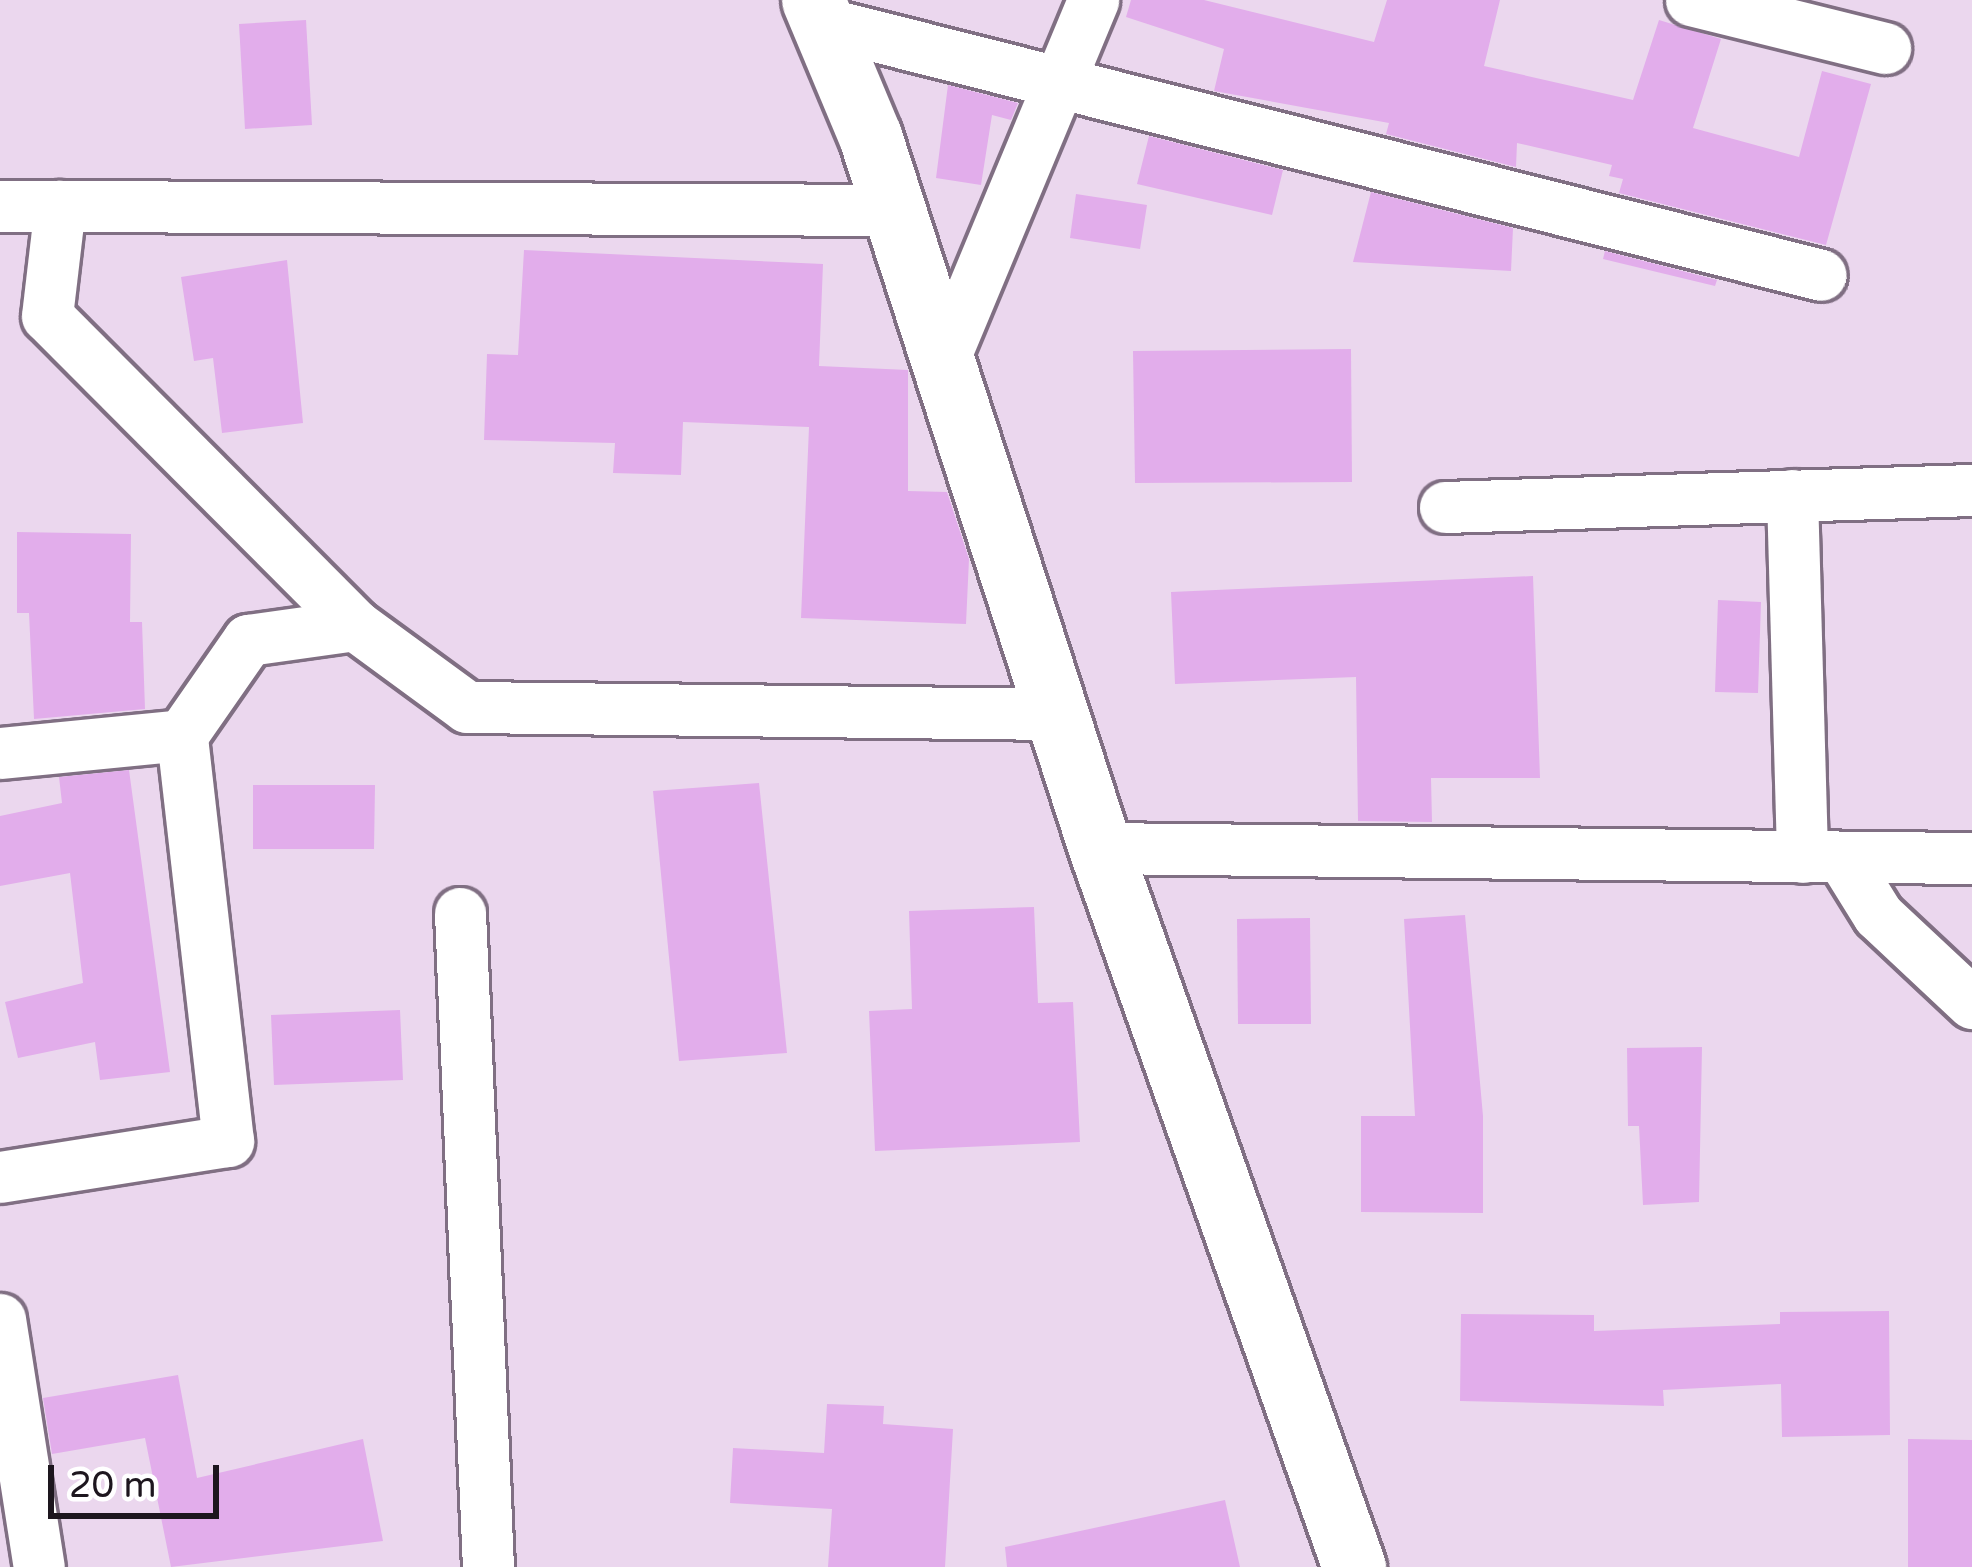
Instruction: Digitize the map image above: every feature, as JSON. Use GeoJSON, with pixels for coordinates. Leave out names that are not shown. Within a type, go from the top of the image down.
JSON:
{"type":"FeatureCollection","features":[{"type":"Feature","properties":{"kind":"street"},"geometry":{"type":"LineString","coordinates":[[943,361],[1093,0]]}},
{"type":"Feature","properties":{"kind":"street"},"geometry":{"type":"LineString","coordinates":[[1690,0],[1885,48]]}},
{"type":"Feature","properties":{"kind":"street"},"geometry":{"type":"LineString","coordinates":[[816,11],[1058,82],[1821,275]]}},
{"type":"Feature","properties":{"kind":"street"},"geometry":{"type":"LineString","coordinates":[[816,11],[895,210],[1100,848],[1354,1567]]}},
{"type":"Feature","properties":{"kind":"street"},"geometry":{"type":"LineString","coordinates":[[0,206],[895,210]]}},
{"type":"Feature","properties":{"kind":"street"},"geometry":{"type":"LineString","coordinates":[[60,206],[47,316],[356,625],[467,707],[1057,714]]}},
{"type":"Feature","properties":{"kind":"street"},"geometry":{"type":"LineString","coordinates":[[1444,508],[1972,490]]}},
{"type":"Feature","properties":{"kind":"street"},"geometry":{"type":"LineString","coordinates":[[1792,495],[1822,857],[1972,1003]]}},
{"type":"Feature","properties":{"kind":"street"},"geometry":{"type":"LineString","coordinates":[[0,1178],[228,1142],[182,735],[248,640],[356,625]]}},
{"type":"Feature","properties":{"kind":"street"},"geometry":{"type":"LineString","coordinates":[[0,753],[182,735]]}},
{"type":"Feature","properties":{"kind":"street"},"geometry":{"type":"LineString","coordinates":[[1100,848],[1972,858]]}},
{"type":"Feature","properties":{"kind":"street"},"geometry":{"type":"LineString","coordinates":[[460,913],[488,1567]]}},
{"type":"Feature","properties":{"kind":"street"},"geometry":{"type":"LineString","coordinates":[[0,1319],[39,1567]]}},
{"type":"Feature","properties":{"kind":"building"},"geometry":{"type":"Polygon","coordinates":[[[1131,0],[1204,0],[1374,42],[1387,0],[1500,0],[1484,66],[1633,100],[1659,20],[1721,39],[1693,128],[1799,157],[1822,71],[1871,84],[1826,245],[1619,193],[1623,179],[1609,176],[1612,165],[1517,143],[1516,167],[1386,134],[1389,123],[1214,91],[1224,49],[1126,17],[1131,0]]]}},
{"type":"Feature","properties":{"kind":"building"},"geometry":{"type":"Polygon","coordinates":[[[306,20],[312,125],[245,129],[239,24],[306,20]]]}},
{"type":"Feature","properties":{"kind":"building"},"geometry":{"type":"Polygon","coordinates":[[[948,85],[1018,103],[1011,120],[992,115],[981,185],[936,178],[948,85]]]}},
{"type":"Feature","properties":{"kind":"building"},"geometry":{"type":"Polygon","coordinates":[[[1149,136],[1283,170],[1272,215],[1137,184],[1149,136]]]}},
{"type":"Feature","properties":{"kind":"building"},"geometry":{"type":"Polygon","coordinates":[[[1371,192],[1513,228],[1511,271],[1353,262],[1371,192]]]}},
{"type":"Feature","properties":{"kind":"building"},"geometry":{"type":"Polygon","coordinates":[[[1076,194],[1147,205],[1140,249],[1070,238],[1076,194]]]}},
{"type":"Feature","properties":{"kind":"building"},"geometry":{"type":"Polygon","coordinates":[[[524,250],[823,264],[819,366],[908,370],[908,491],[947,492],[969,559],[966,624],[801,618],[809,427],[683,422],[681,475],[613,473],[615,443],[484,440],[487,354],[518,355],[524,250]]]}},
{"type":"Feature","properties":{"kind":"building"},"geometry":{"type":"Polygon","coordinates":[[[1605,251],[1717,280],[1715,286],[1603,259],[1605,251]]]}},
{"type":"Feature","properties":{"kind":"building"},"geometry":{"type":"Polygon","coordinates":[[[287,260],[303,423],[222,433],[213,358],[194,361],[181,277],[287,260]]]}},
{"type":"Feature","properties":{"kind":"building"},"geometry":{"type":"Polygon","coordinates":[[[1351,349],[1352,482],[1135,483],[1133,351],[1351,349]]]}},
{"type":"Feature","properties":{"kind":"building"},"geometry":{"type":"Polygon","coordinates":[[[17,532],[131,534],[130,622],[142,622],[145,709],[34,719],[29,613],[17,613],[17,532]]]}},
{"type":"Feature","properties":{"kind":"building"},"geometry":{"type":"Polygon","coordinates":[[[1533,576],[1540,778],[1431,778],[1432,822],[1358,821],[1356,677],[1175,684],[1171,592],[1533,576]]]}},
{"type":"Feature","properties":{"kind":"building"},"geometry":{"type":"Polygon","coordinates":[[[1718,600],[1761,602],[1758,693],[1715,692],[1718,600]]]}},
{"type":"Feature","properties":{"kind":"building"},"geometry":{"type":"Polygon","coordinates":[[[129,770],[170,1072],[100,1080],[95,1042],[18,1058],[5,1002],[83,983],[70,873],[0,886],[0,816],[62,803],[59,777],[129,770]]]}},
{"type":"Feature","properties":{"kind":"building"},"geometry":{"type":"Polygon","coordinates":[[[759,783],[787,1053],[679,1061],[653,791],[759,783]]]}},
{"type":"Feature","properties":{"kind":"building"},"geometry":{"type":"Polygon","coordinates":[[[253,785],[375,785],[374,849],[253,849],[253,785]]]}},
{"type":"Feature","properties":{"kind":"building"},"geometry":{"type":"Polygon","coordinates":[[[1034,907],[1038,1003],[1073,1002],[1080,1142],[875,1151],[869,1011],[912,1009],[909,911],[1034,907]]]}},
{"type":"Feature","properties":{"kind":"building"},"geometry":{"type":"Polygon","coordinates":[[[1465,915],[1483,1116],[1483,1213],[1361,1212],[1361,1116],[1415,1116],[1404,919],[1465,915]]]}},
{"type":"Feature","properties":{"kind":"building"},"geometry":{"type":"Polygon","coordinates":[[[1310,918],[1311,1024],[1238,1024],[1237,919],[1310,918]]]}},
{"type":"Feature","properties":{"kind":"building"},"geometry":{"type":"Polygon","coordinates":[[[400,1010],[403,1080],[274,1085],[271,1015],[400,1010]]]}},
{"type":"Feature","properties":{"kind":"building"},"geometry":{"type":"Polygon","coordinates":[[[1702,1047],[1699,1202],[1643,1205],[1639,1126],[1628,1126],[1627,1048],[1702,1047]]]}},
{"type":"Feature","properties":{"kind":"building"},"geometry":{"type":"Polygon","coordinates":[[[1889,1311],[1890,1435],[1782,1437],[1781,1384],[1663,1390],[1664,1406],[1460,1401],[1461,1314],[1594,1315],[1594,1331],[1780,1324],[1780,1312],[1889,1311]]]}},
{"type":"Feature","properties":{"kind":"building"},"geometry":{"type":"Polygon","coordinates":[[[178,1375],[197,1478],[363,1439],[383,1541],[171,1567],[145,1438],[52,1454],[43,1398],[178,1375]]]}},
{"type":"Feature","properties":{"kind":"building"},"geometry":{"type":"Polygon","coordinates":[[[827,1404],[884,1406],[883,1424],[953,1429],[945,1567],[828,1567],[832,1509],[730,1503],[733,1448],[824,1453],[827,1404]]]}},
{"type":"Feature","properties":{"kind":"building"},"geometry":{"type":"Polygon","coordinates":[[[1908,1439],[1972,1440],[1972,1567],[1908,1567],[1908,1439]]]}},
{"type":"Feature","properties":{"kind":"building"},"geometry":{"type":"Polygon","coordinates":[[[1225,1500],[1240,1567],[1007,1567],[1005,1547],[1225,1500]]]}}]}
